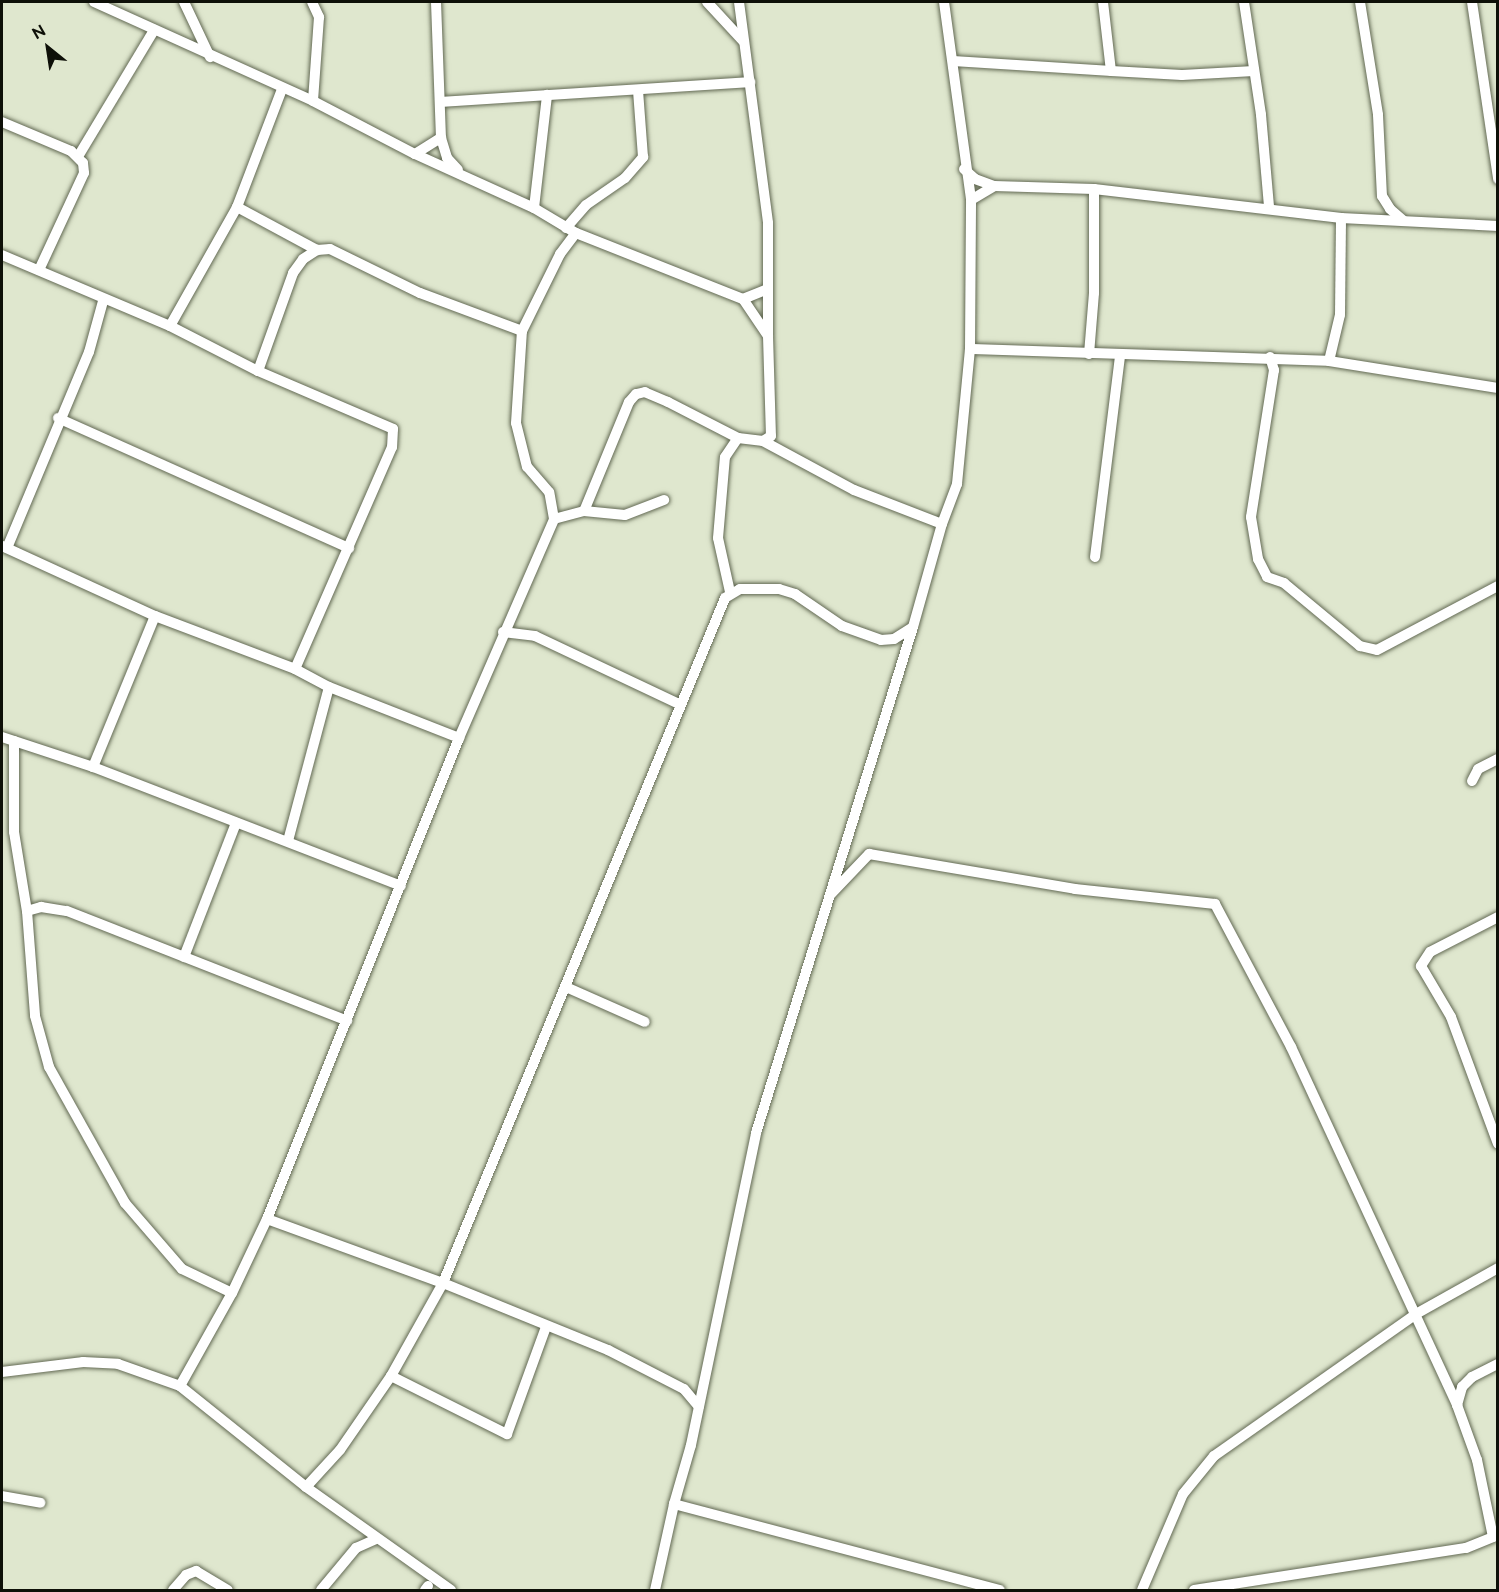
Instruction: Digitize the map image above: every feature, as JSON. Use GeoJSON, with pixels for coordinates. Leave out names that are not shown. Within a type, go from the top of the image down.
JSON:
{"type":"FeatureCollection","features":[{"type":"Feature","properties":{"kind":"street"},"geometry":{"type":"LineString","coordinates":[[94,2],[210,57],[313,101],[414,154],[460,172],[534,208],[571,230],[743,299],[768,336]]}},
{"type":"Feature","properties":{"kind":"street"},"geometry":{"type":"LineString","coordinates":[[184,2],[210,57]]}},
{"type":"Feature","properties":{"kind":"street"},"geometry":{"type":"LineString","coordinates":[[312,2],[319,28],[313,101]]}},
{"type":"Feature","properties":{"kind":"street"},"geometry":{"type":"LineString","coordinates":[[436,2],[441,138],[447,158],[460,172]]}},
{"type":"Feature","properties":{"kind":"street"},"geometry":{"type":"LineString","coordinates":[[707,2],[744,42]]}},
{"type":"Feature","properties":{"kind":"street"},"geometry":{"type":"LineString","coordinates":[[739,2],[768,223],[771,436],[763,441]]}},
{"type":"Feature","properties":{"kind":"street"},"geometry":{"type":"LineString","coordinates":[[655,1590],[699,1407],[752,1149],[913,627],[942,524],[957,484],[970,349],[970,200],[964,169],[954,61],[944,2]]}},
{"type":"Feature","properties":{"kind":"street"},"geometry":{"type":"LineString","coordinates":[[1103,2],[1111,71]]}},
{"type":"Feature","properties":{"kind":"street"},"geometry":{"type":"LineString","coordinates":[[1244,2],[1269,207]]}},
{"type":"Feature","properties":{"kind":"street"},"geometry":{"type":"LineString","coordinates":[[1360,2],[1378,115],[1382,196],[1390,209],[1404,221]]}},
{"type":"Feature","properties":{"kind":"street"},"geometry":{"type":"LineString","coordinates":[[1472,2],[1497,179]]}},
{"type":"Feature","properties":{"kind":"street"},"geometry":{"type":"LineString","coordinates":[[39,270],[84,173],[79,155],[154,30]]}},
{"type":"Feature","properties":{"kind":"street"},"geometry":{"type":"LineString","coordinates":[[954,61],[1182,75],[1254,71]]}},
{"type":"Feature","properties":{"kind":"street"},"geometry":{"type":"LineString","coordinates":[[441,102],[750,82]]}},
{"type":"Feature","properties":{"kind":"street"},"geometry":{"type":"LineString","coordinates":[[170,326],[237,207],[282,89]]}},
{"type":"Feature","properties":{"kind":"street"},"geometry":{"type":"LineString","coordinates":[[180,1386],[232,1293],[267,1219],[459,738],[554,519],[549,492],[524,459],[516,423],[522,331],[571,230],[586,205],[625,177],[643,157],[638,90]]}},
{"type":"Feature","properties":{"kind":"street"},"geometry":{"type":"LineString","coordinates":[[534,208],[548,95]]}},
{"type":"Feature","properties":{"kind":"street"},"geometry":{"type":"LineString","coordinates":[[2,122],[79,155]]}},
{"type":"Feature","properties":{"kind":"street"},"geometry":{"type":"LineString","coordinates":[[414,154],[441,138]]}},
{"type":"Feature","properties":{"kind":"street"},"geometry":{"type":"LineString","coordinates":[[964,169],[975,179],[994,186],[1094,189],[1141,197],[1269,207],[1341,218],[1497,226]]}},
{"type":"Feature","properties":{"kind":"street"},"geometry":{"type":"LineString","coordinates":[[970,200],[994,186]]}},
{"type":"Feature","properties":{"kind":"street"},"geometry":{"type":"LineString","coordinates":[[1089,354],[1094,293],[1094,189]]}},
{"type":"Feature","properties":{"kind":"street"},"geometry":{"type":"LineString","coordinates":[[237,207],[317,250]]}},
{"type":"Feature","properties":{"kind":"street"},"geometry":{"type":"LineString","coordinates":[[1329,361],[1340,315],[1341,218]]}},
{"type":"Feature","properties":{"kind":"street"},"geometry":{"type":"LineString","coordinates":[[258,371],[294,273],[303,259],[317,250],[330,249],[438,300],[522,331]]}},
{"type":"Feature","properties":{"kind":"street"},"geometry":{"type":"LineString","coordinates":[[2,255],[103,301],[170,326],[258,371],[393,429],[396,437],[392,447],[296,669]]}},
{"type":"Feature","properties":{"kind":"street"},"geometry":{"type":"LineString","coordinates":[[743,299],[768,289]]}},
{"type":"Feature","properties":{"kind":"street"},"geometry":{"type":"LineString","coordinates":[[103,301],[89,352],[58,418],[4,547],[155,616],[296,669],[329,687],[459,738]]}},
{"type":"Feature","properties":{"kind":"street"},"geometry":{"type":"LineString","coordinates":[[970,349],[1120,356],[1270,357],[1329,361],[1497,388]]}},
{"type":"Feature","properties":{"kind":"street"},"geometry":{"type":"LineString","coordinates":[[1095,557],[1120,356]]}},
{"type":"Feature","properties":{"kind":"street"},"geometry":{"type":"LineString","coordinates":[[1270,357],[1274,370],[1251,517],[1258,559],[1267,576],[1284,583],[1360,646],[1377,650],[1497,586]]}},
{"type":"Feature","properties":{"kind":"street"},"geometry":{"type":"LineString","coordinates":[[585,511],[629,402],[636,394],[645,392],[738,438],[763,441],[854,490],[942,524]]}},
{"type":"Feature","properties":{"kind":"street"},"geometry":{"type":"LineString","coordinates":[[58,418],[349,548]]}},
{"type":"Feature","properties":{"kind":"street"},"geometry":{"type":"LineString","coordinates":[[306,1487],[340,1450],[391,1376],[443,1283],[681,705],[730,592],[718,538],[725,457],[738,438]]}},
{"type":"Feature","properties":{"kind":"street"},"geometry":{"type":"LineString","coordinates":[[554,519],[585,511],[625,515],[664,500]]}},
{"type":"Feature","properties":{"kind":"street"},"geometry":{"type":"LineString","coordinates":[[730,592],[759,588],[787,590],[828,618],[881,640],[894,639],[913,627]]}},
{"type":"Feature","properties":{"kind":"street"},"geometry":{"type":"LineString","coordinates":[[93,767],[155,616]]}},
{"type":"Feature","properties":{"kind":"street"},"geometry":{"type":"LineString","coordinates":[[503,633],[535,636],[681,705]]}},
{"type":"Feature","properties":{"kind":"street"},"geometry":{"type":"LineString","coordinates":[[288,841],[329,687]]}},
{"type":"Feature","properties":{"kind":"street"},"geometry":{"type":"LineString","coordinates":[[2,737],[93,767],[401,886]]}},
{"type":"Feature","properties":{"kind":"street"},"geometry":{"type":"LineString","coordinates":[[14,741],[14,832],[27,911],[35,1016],[44,1052],[65,1097],[114,1188],[167,1253],[190,1274],[232,1293]]}},
{"type":"Feature","properties":{"kind":"street"},"geometry":{"type":"LineString","coordinates":[[1472,781],[1478,769],[1497,759]]}},
{"type":"Feature","properties":{"kind":"street"},"geometry":{"type":"LineString","coordinates":[[184,957],[236,824]]}},
{"type":"Feature","properties":{"kind":"street"},"geometry":{"type":"LineString","coordinates":[[830,895],[869,854],[1075,889],[1215,904],[1291,1047],[1457,1405],[1477,1460],[1493,1537],[1473,1546],[1194,1590]]}},
{"type":"Feature","properties":{"kind":"street"},"geometry":{"type":"LineString","coordinates":[[27,911],[51,907],[67,911],[347,1021]]}},
{"type":"Feature","properties":{"kind":"street"},"geometry":{"type":"LineString","coordinates":[[1497,917],[1430,952],[1421,966],[1451,1017],[1497,1144]]}},
{"type":"Feature","properties":{"kind":"street"},"geometry":{"type":"LineString","coordinates":[[566,987],[645,1022]]}},
{"type":"Feature","properties":{"kind":"street"},"geometry":{"type":"LineString","coordinates":[[267,1219],[443,1283],[546,1328],[608,1350],[667,1379],[693,1397],[699,1407]]}},
{"type":"Feature","properties":{"kind":"street"},"geometry":{"type":"LineString","coordinates":[[1142,1590],[1184,1494],[1214,1456],[1416,1314],[1497,1268]]}},
{"type":"Feature","properties":{"kind":"street"},"geometry":{"type":"LineString","coordinates":[[391,1376],[507,1434],[546,1328]]}},
{"type":"Feature","properties":{"kind":"street"},"geometry":{"type":"LineString","coordinates":[[2,1372],[83,1362],[118,1364],[180,1386],[306,1487],[376,1539],[451,1590]]}},
{"type":"Feature","properties":{"kind":"street"},"geometry":{"type":"LineString","coordinates":[[1457,1405],[1462,1387],[1472,1377],[1497,1364]]}},
{"type":"Feature","properties":{"kind":"street"},"geometry":{"type":"LineString","coordinates":[[2,1496],[40,1503]]}},
{"type":"Feature","properties":{"kind":"street"},"geometry":{"type":"LineString","coordinates":[[674,1504],[1000,1590]]}},
{"type":"Feature","properties":{"kind":"street"},"geometry":{"type":"LineString","coordinates":[[356,1524],[356,1548]]}},
{"type":"Feature","properties":{"kind":"street"},"geometry":{"type":"LineString","coordinates":[[321,1590],[356,1548],[376,1539]]}},
{"type":"Feature","properties":{"kind":"street"},"geometry":{"type":"LineString","coordinates":[[173,1590],[186,1575],[196,1572],[228,1590]]}}]}
